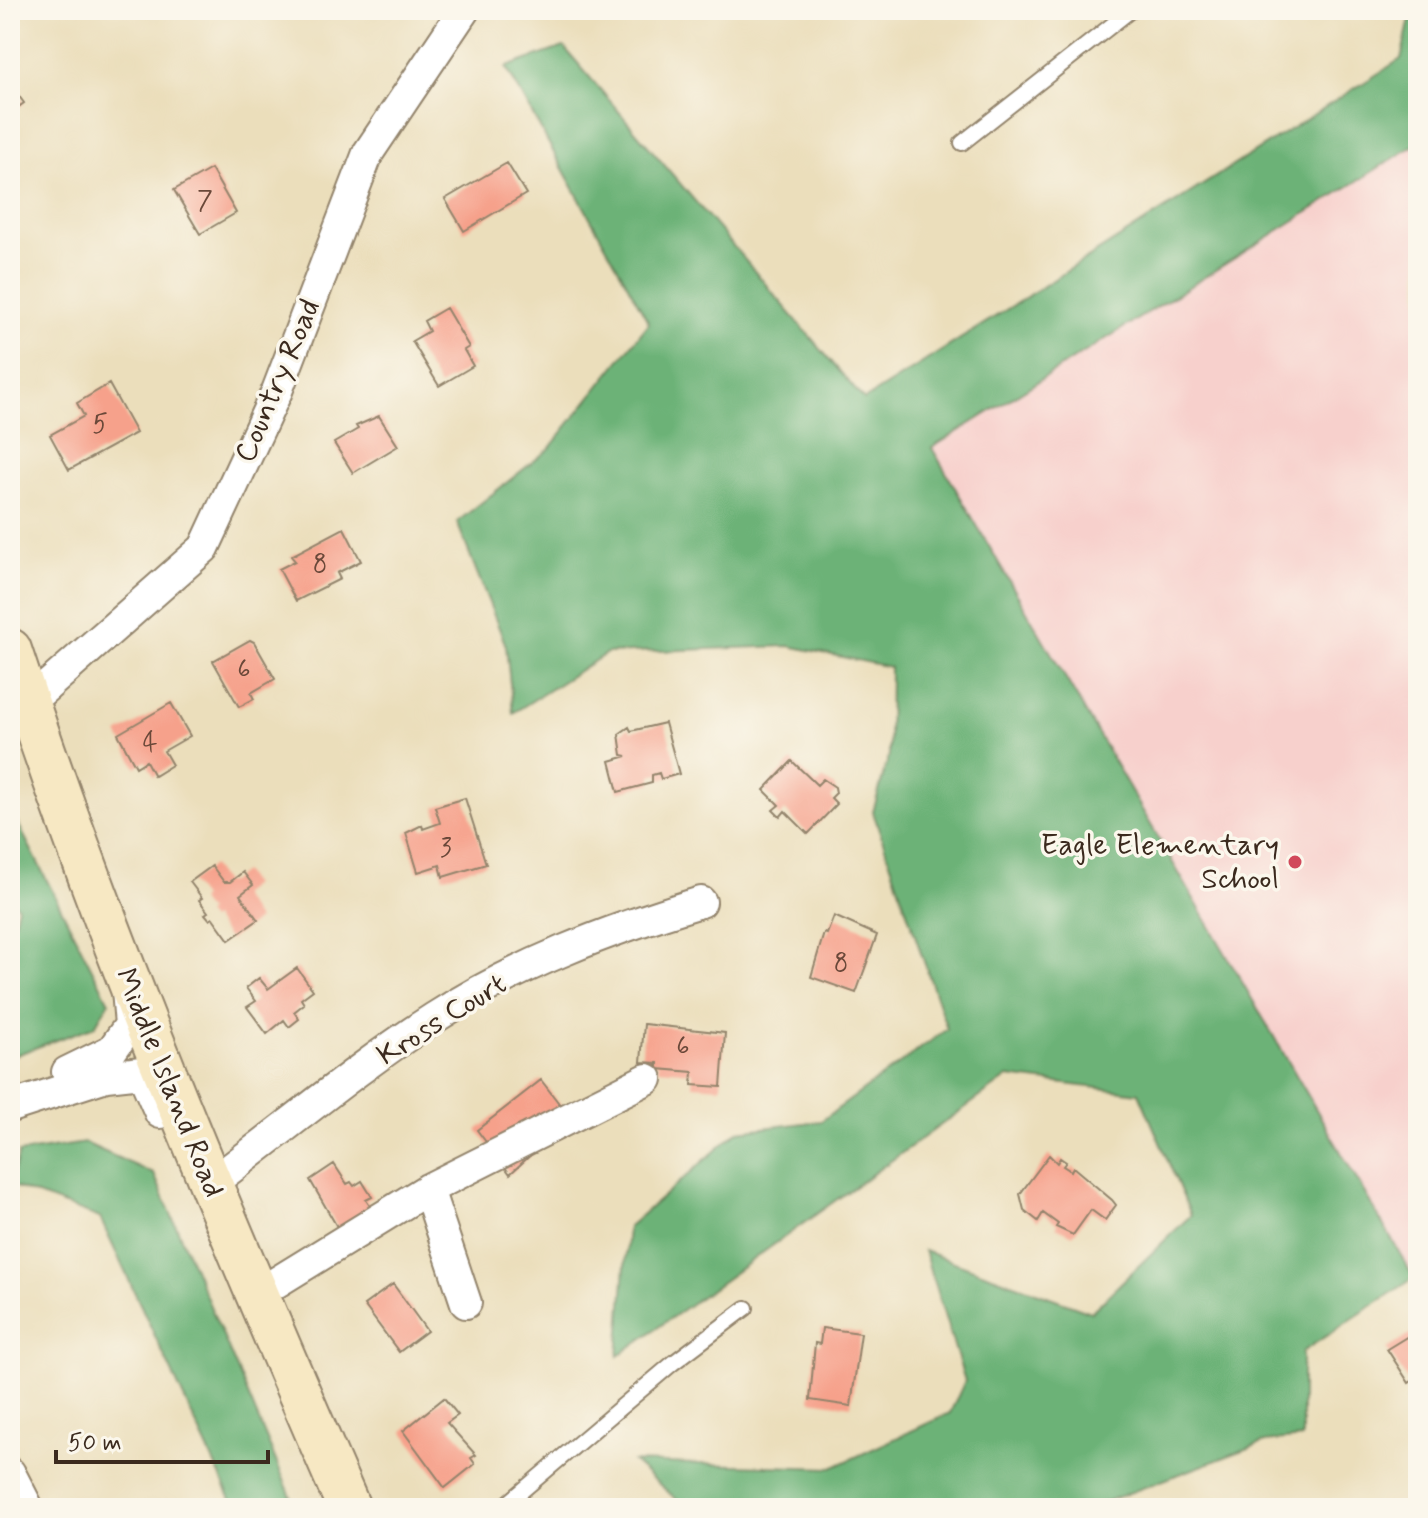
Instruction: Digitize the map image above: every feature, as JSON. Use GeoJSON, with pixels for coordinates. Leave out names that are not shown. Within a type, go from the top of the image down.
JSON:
{"type":"FeatureCollection","features":[{"type":"Feature","properties":{"kind":"street","name":"Country Road"},"geometry":{"type":"LineString","coordinates":[[28,703],[204,548],[277,391],[368,153],[464,10]]}},
{"type":"Feature","properties":{"kind":"street","name":"Middle Island Road"},"geometry":{"type":"LineString","coordinates":[[10,650],[125,972],[210,1189],[349,1508]]}},
{"type":"Feature","properties":{"kind":"street","name":"Kross Court"},"geometry":{"type":"LineString","coordinates":[[210,1189],[434,1018],[563,950],[612,929],[701,902]]}},
{"type":"Feature","properties":{"kind":"street"},"geometry":{"type":"LineString","coordinates":[[10,1091],[53,1079],[112,1050],[130,1025],[125,972]]}},
{"type":"Feature","properties":{"kind":"street"},"geometry":{"type":"LineString","coordinates":[[10,1107],[106,1076],[142,1072],[174,1145],[210,1189]]}},
{"type":"Feature","properties":{"kind":"street"},"geometry":{"type":"LineString","coordinates":[[256,1295],[428,1189],[647,1079]]}},
{"type":"Feature","properties":{"kind":"street"},"geometry":{"type":"LineString","coordinates":[[428,1189],[466,1303]]}},
{"type":"Feature","properties":{"kind":"street"},"geometry":{"type":"LineString","coordinates":[[10,1473],[28,1508]]}},
{"type":"Feature","properties":{"kind":"lane"},"geometry":{"type":"LineString","coordinates":[[962,143],[1131,10]]}},
{"type":"Feature","properties":{"kind":"lane"},"geometry":{"type":"LineString","coordinates":[[502,1508],[673,1363],[746,1308]]}},
{"type":"Feature","properties":{"kind":"shaded area","name":"Eagle Elementary School"},"geometry":{"type":"Polygon","coordinates":[[[1418,143],[1418,1276],[1414,1278],[931,447],[1418,143]]]}},
{"type":"Feature","properties":{"kind":"green space"},"geometry":{"type":"Polygon","coordinates":[[[1412,10],[1418,10],[1418,143],[932,448],[1414,1278],[1302,1352],[1302,1438],[1265,1442],[1089,1508],[687,1508],[633,1462],[832,1468],[950,1413],[965,1381],[924,1251],[1091,1312],[1191,1215],[1139,1093],[1008,1077],[618,1356],[628,1227],[738,1131],[821,1121],[947,1029],[873,812],[889,755],[890,667],[789,646],[607,653],[513,713],[506,646],[457,522],[549,449],[649,323],[506,67],[564,47],[864,400],[1401,59],[1412,10]]]}},
{"type":"Feature","properties":{"kind":"green space"},"geometry":{"type":"Polygon","coordinates":[[[10,808],[109,1002],[95,1026],[10,1057],[10,937],[18,907],[10,896],[10,808]]]}},
{"type":"Feature","properties":{"kind":"green space"},"geometry":{"type":"Polygon","coordinates":[[[85,1143],[154,1174],[296,1508],[235,1508],[100,1218],[10,1185],[19,1153],[85,1143]]]}},
{"type":"Feature","properties":{"kind":"building"},"geometry":{"type":"Polygon","coordinates":[[[10,84],[24,103],[10,113],[10,84]]]}},
{"type":"Feature","properties":{"kind":"building"},"geometry":{"type":"Polygon","coordinates":[[[507,163],[526,194],[464,231],[445,199],[507,163]]]}},
{"type":"Feature","properties":{"kind":"building"},"geometry":{"type":"Polygon","coordinates":[[[211,169],[236,213],[200,234],[174,190],[211,169]]]}},
{"type":"Feature","properties":{"kind":"building"},"geometry":{"type":"Polygon","coordinates":[[[446,308],[469,347],[464,350],[473,366],[439,386],[412,341],[429,331],[424,321],[446,308]]]}},
{"type":"Feature","properties":{"kind":"building"},"geometry":{"type":"Polygon","coordinates":[[[109,384],[136,433],[69,470],[50,435],[84,416],[77,403],[109,384]]]}},
{"type":"Feature","properties":{"kind":"building"},"geometry":{"type":"Polygon","coordinates":[[[379,416],[398,446],[353,473],[334,443],[358,429],[356,426],[379,416]]]}},
{"type":"Feature","properties":{"kind":"building"},"geometry":{"type":"Polygon","coordinates":[[[344,528],[361,561],[337,573],[340,579],[296,601],[279,569],[295,561],[291,556],[344,528]]]}},
{"type":"Feature","properties":{"kind":"building"},"geometry":{"type":"Polygon","coordinates":[[[250,640],[275,679],[251,693],[254,699],[239,707],[213,661],[250,640]]]}},
{"type":"Feature","properties":{"kind":"building"},"geometry":{"type":"Polygon","coordinates":[[[171,703],[190,736],[164,751],[172,765],[154,776],[146,761],[136,767],[118,734],[171,703]]]}},
{"type":"Feature","properties":{"kind":"building"},"geometry":{"type":"Polygon","coordinates":[[[665,723],[679,774],[661,779],[659,773],[652,775],[652,783],[618,792],[610,761],[627,756],[622,755],[619,734],[629,727],[631,731],[665,723]]]}},
{"type":"Feature","properties":{"kind":"building"},"geometry":{"type":"Polygon","coordinates":[[[792,761],[817,785],[823,779],[835,787],[836,793],[831,798],[837,804],[808,834],[785,811],[780,817],[773,810],[779,805],[764,790],[792,761]]]}},
{"type":"Feature","properties":{"kind":"building"},"geometry":{"type":"Polygon","coordinates":[[[465,798],[486,864],[443,877],[440,865],[418,872],[406,833],[422,825],[423,829],[440,823],[435,807],[465,798]]]}},
{"type":"Feature","properties":{"kind":"building"},"geometry":{"type":"Polygon","coordinates":[[[212,866],[224,882],[230,882],[243,872],[253,885],[240,895],[258,920],[229,940],[213,918],[210,920],[205,914],[208,912],[199,900],[202,898],[190,882],[212,866]]]}},
{"type":"Feature","properties":{"kind":"building"},"geometry":{"type":"Polygon","coordinates":[[[834,916],[877,935],[856,993],[811,977],[824,933],[827,934],[834,916]]]}},
{"type":"Feature","properties":{"kind":"building"},"geometry":{"type":"Polygon","coordinates":[[[297,968],[313,990],[301,999],[304,1004],[294,1012],[299,1019],[289,1027],[284,1020],[267,1034],[247,1007],[256,1001],[246,988],[259,978],[268,989],[297,968]]]}},
{"type":"Feature","properties":{"kind":"building"},"geometry":{"type":"Polygon","coordinates":[[[644,1024],[725,1033],[721,1087],[692,1085],[693,1072],[658,1069],[658,1063],[641,1062],[644,1024]]]}},
{"type":"Feature","properties":{"kind":"building"},"geometry":{"type":"Polygon","coordinates":[[[541,1080],[561,1106],[535,1151],[510,1174],[477,1130],[541,1080]]]}},
{"type":"Feature","properties":{"kind":"building"},"geometry":{"type":"Polygon","coordinates":[[[1049,1155],[1057,1163],[1060,1158],[1066,1162],[1063,1166],[1071,1171],[1073,1167],[1112,1200],[1116,1205],[1105,1220],[1091,1210],[1073,1235],[1056,1227],[1058,1224],[1043,1213],[1038,1221],[1024,1210],[1020,1194],[1049,1155]]]}},
{"type":"Feature","properties":{"kind":"building"},"geometry":{"type":"Polygon","coordinates":[[[334,1164],[347,1184],[351,1182],[354,1186],[362,1181],[372,1197],[366,1200],[381,1223],[347,1244],[310,1180],[334,1164]]]}},
{"type":"Feature","properties":{"kind":"building"},"geometry":{"type":"Polygon","coordinates":[[[393,1284],[427,1331],[399,1352],[364,1305],[393,1284]]]}},
{"type":"Feature","properties":{"kind":"building"},"geometry":{"type":"Polygon","coordinates":[[[822,1328],[861,1333],[851,1406],[810,1400],[815,1343],[820,1344],[822,1328]]]}},
{"type":"Feature","properties":{"kind":"building"},"geometry":{"type":"Polygon","coordinates":[[[1418,1330],[1418,1383],[1415,1379],[1409,1383],[1387,1349],[1418,1330]]]}},
{"type":"Feature","properties":{"kind":"building"},"geometry":{"type":"Polygon","coordinates":[[[444,1398],[458,1415],[447,1423],[476,1455],[471,1458],[475,1464],[445,1488],[403,1431],[444,1398]]]}},
{"type":"Feature","properties":{"kind":"place","name":"Eagle Elementary School"},"geometry":{"type":"Point","coordinates":[1295,862]}}]}
